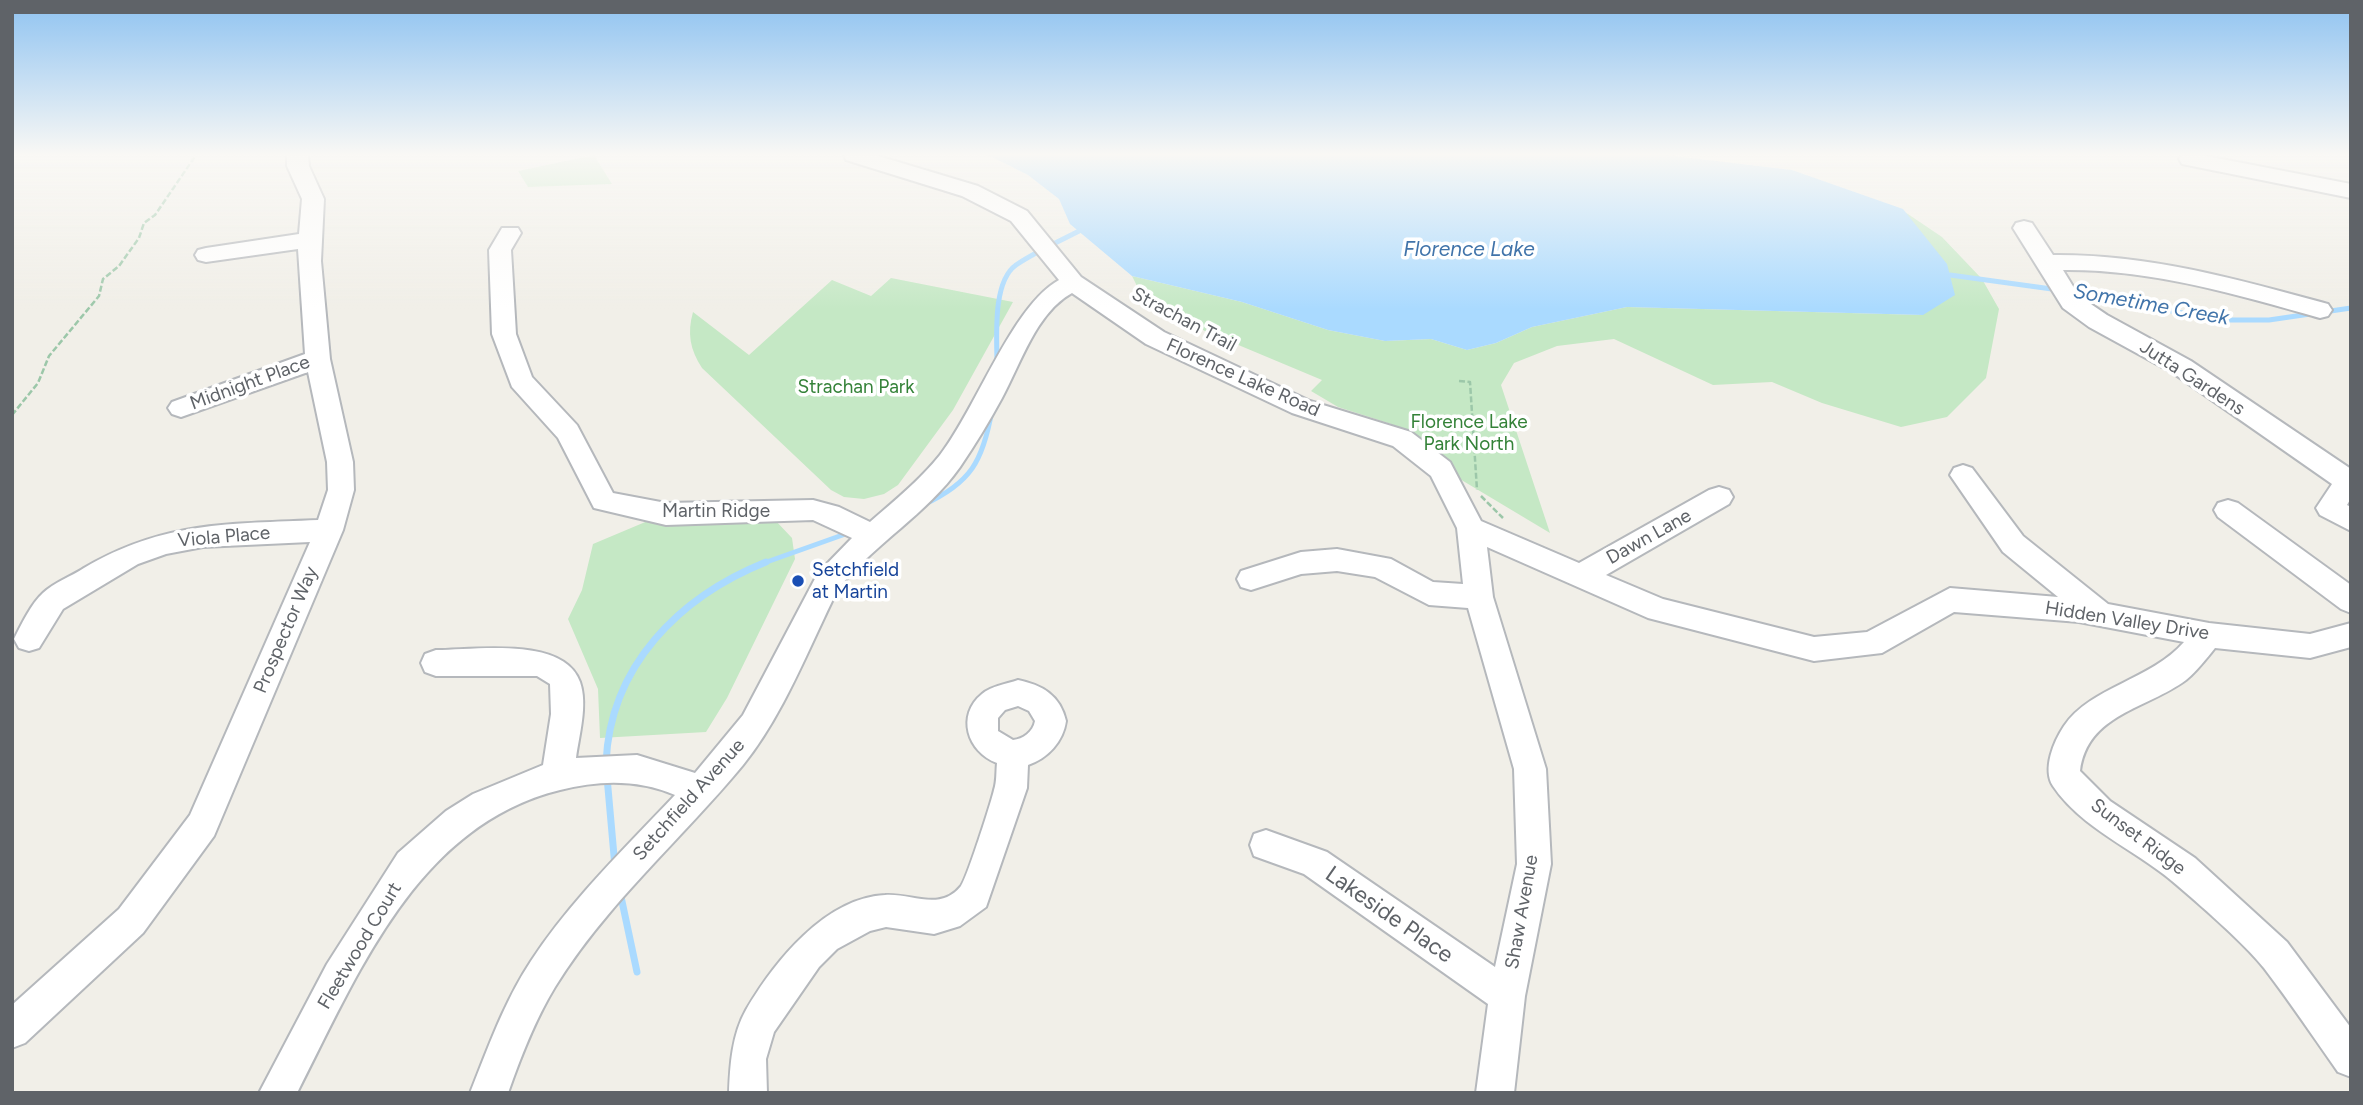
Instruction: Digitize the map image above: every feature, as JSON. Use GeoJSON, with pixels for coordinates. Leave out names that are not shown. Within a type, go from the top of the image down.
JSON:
{"type":"FeatureCollection","features":[{"type":"Feature","properties":{"kind":"street","name":"Prospector Way"},"geometry":{"type":"LineString","coordinates":[[12,1030],[131,922],[202,825],[329,530],[341,490],[340,462],[318,359],[309,261],[313,207]]}},
{"type":"Feature","properties":{"kind":"street","name":"Florence Lake Road"},"geometry":{"type":"LineString","coordinates":[[1001,207],[1019,216],[1073,282],[1167,344],[1301,407],[1402,439],[1441,469],[1471,528]]}},
{"type":"Feature","properties":{"kind":"street","name":"Jutta Gardens"},"geometry":{"type":"LineString","coordinates":[[2024,228],[2049,263],[2071,302],[2098,321],[2182,367],[2349,482],[2330,508],[2351,520]]}},
{"type":"Feature","properties":{"kind":"street","name":"Martin Ridge"},"geometry":{"type":"LineString","coordinates":[[510,233],[500,250],[504,334],[521,381],[568,432],[604,501],[666,514],[813,510],[830,514],[872,535]]}},
{"type":"Feature","properties":{"kind":"street"},"geometry":{"type":"LineString","coordinates":[[206,255],[311,240]]}},
{"type":"Feature","properties":{"kind":"street"},"geometry":{"type":"LineString","coordinates":[[2049,263],[2089,261],[2149,267],[2320,310]]}},
{"type":"Feature","properties":{"kind":"street","name":"Setchfield Avenue"},"geometry":{"type":"LineString","coordinates":[[489,1093],[513,1029],[550,964],[604,895],[702,791],[754,725],[828,580],[872,535],[916,498],[949,462],[989,400],[1035,314],[1050,295],[1073,282]]}},
{"type":"Feature","properties":{"kind":"street","name":"Midnight Place"},"geometry":{"type":"LineString","coordinates":[[180,407],[318,359]]}},
{"type":"Feature","properties":{"kind":"street"},"geometry":{"type":"LineString","coordinates":[[1963,475],[2013,544],[2099,613]]}},
{"type":"Feature","properties":{"kind":"street","name":"Dawn Lane"},"geometry":{"type":"LineString","coordinates":[[1580,576],[1719,498]]}},
{"type":"Feature","properties":{"kind":"street"},"geometry":{"type":"LineString","coordinates":[[2228,510],[2289,540],[2351,601]]}},
{"type":"Feature","properties":{"kind":"street"},"geometry":{"type":"LineString","coordinates":[[1471,528],[1580,576]]}},
{"type":"Feature","properties":{"kind":"street","name":"Shaw Avenue"},"geometry":{"type":"LineString","coordinates":[[1471,528],[1479,597],[1530,769],[1534,864],[1507,996],[1495,1093]]}},
{"type":"Feature","properties":{"kind":"street","name":"Viola Place"},"geometry":{"type":"LineString","coordinates":[[29,639],[53,601],[128,556],[164,542],[203,536],[329,530]]}},
{"type":"Feature","properties":{"kind":"street"},"geometry":{"type":"LineString","coordinates":[[1251,579],[1301,563],[1337,560],[1381,567],[1429,593],[1479,597]]}},
{"type":"Feature","properties":{"kind":"street","name":"Hidden Valley Drive"},"geometry":{"type":"LineString","coordinates":[[1580,576],[1658,610],[1814,649],[1872,644],[1950,600],[2099,613],[2209,635],[2310,646],[2351,635]]}},
{"type":"Feature","properties":{"kind":"street","name":"Sunset Ridge"},"geometry":{"type":"LineString","coordinates":[[2209,635],[2176,670],[2088,718],[2064,756],[2064,776],[2099,811],[2183,869],[2275,954],[2351,1059]]}},
{"type":"Feature","properties":{"kind":"street"},"geometry":{"type":"LineString","coordinates":[[436,663],[539,663],[554,669],[565,682],[566,698],[557,775]]}},
{"type":"Feature","properties":{"kind":"street"},"geometry":{"type":"LineString","coordinates":[[748,1093],[748,1059],[759,1023],[807,955],[825,937],[864,916],[886,911],[934,918],[948,914],[974,896],[1012,788],[1013,754]]}},
{"type":"Feature","properties":{"kind":"street","name":"Fleetwood Court"},"geometry":{"type":"LineString","coordinates":[[277,1093],[356,945],[409,865],[458,819],[511,791],[557,775],[639,769],[702,791]]}},
{"type":"Feature","properties":{"kind":"street","name":"Lakeside Place"},"geometry":{"type":"LineString","coordinates":[[1266,845],[1315,863],[1507,996]]}},
{"type":"Feature","properties":{"kind":"path"},"geometry":{"type":"LineString","coordinates":[[12,415],[38,383],[49,356],[99,296],[103,279],[119,266],[139,238],[144,223],[159,207]]}},
{"type":"Feature","properties":{"kind":"path"},"geometry":{"type":"LineString","coordinates":[[1459,381],[1470,382],[1479,487]]}},
{"type":"Feature","properties":{"kind":"path"},"geometry":{"type":"LineString","coordinates":[[1469,485],[1504,520]]}},
{"type":"Feature","properties":{"kind":"green space","name":"Florence Lake Park North"},"geometry":{"type":"Polygon","coordinates":[[[1905,212],[1942,237],[1982,279],[1999,309],[1986,378],[1947,417],[1901,427],[1822,403],[1772,382],[1713,385],[1614,339],[1557,346],[1514,363],[1501,385],[1550,533],[1383,433],[1391,424],[1338,407],[1311,391],[1322,380],[1205,331],[1143,298],[1132,276],[1242,302],[1328,330],[1385,341],[1431,339],[1467,350],[1496,343],[1532,327],[1627,307],[1923,315],[1923,237],[1905,212]]]}},
{"type":"Feature","properties":{"kind":"green space","name":"Strachan Park"},"geometry":{"type":"Polygon","coordinates":[[[891,278],[1013,302],[953,410],[898,485],[884,494],[864,499],[844,497],[831,490],[702,368],[691,341],[691,320],[693,312],[749,355],[832,280],[871,296],[891,278]]]}},
{"type":"Feature","properties":{"kind":"green space"},"geometry":{"type":"Polygon","coordinates":[[[650,520],[775,520],[792,538],[795,559],[727,698],[706,732],[600,738],[598,689],[568,619],[582,590],[593,544],[650,520]]]}},
{"type":"Feature","properties":{"kind":"water","name":"Florence Lake"},"geometry":{"type":"Polygon","coordinates":[[[1062,207],[1896,207],[1903,209],[1947,264],[1955,295],[1923,315],[1627,307],[1532,327],[1496,343],[1467,350],[1431,339],[1385,341],[1328,330],[1242,302],[1132,276],[1070,224],[1062,207]]]}},
{"type":"Feature","properties":{"kind":"waterway"},"geometry":{"type":"LineString","coordinates":[[997,365],[999,297],[1008,273],[1023,260],[1079,231]]}},
{"type":"Feature","properties":{"kind":"waterway","name":"Sometime Creek"},"geometry":{"type":"LineString","coordinates":[[1950,275],[2059,290]]}},
{"type":"Feature","properties":{"kind":"waterway","name":"Sometime Creek"},"geometry":{"type":"LineString","coordinates":[[2070,291],[2218,320],[2269,320],[2351,308]]}},
{"type":"Feature","properties":{"kind":"waterway"},"geometry":{"type":"LineString","coordinates":[[923,505],[953,488],[972,468],[984,443],[992,410]]}},
{"type":"Feature","properties":{"kind":"waterway"},"geometry":{"type":"LineString","coordinates":[[764,563],[851,532]]}},
{"type":"Feature","properties":{"kind":"waterway"},"geometry":{"type":"LineString","coordinates":[[606,763],[610,728],[620,696],[635,666],[655,639],[678,615],[705,595],[764,563]]}},
{"type":"Feature","properties":{"kind":"waterway"},"geometry":{"type":"LineString","coordinates":[[607,777],[615,867]]}},
{"type":"Feature","properties":{"kind":"waterway"},"geometry":{"type":"LineString","coordinates":[[620,892],[637,972]]}},
{"type":"Feature","properties":{"kind":"place","name":"Setchfield at Martin"},"geometry":{"type":"Point","coordinates":[798,581]}}]}
